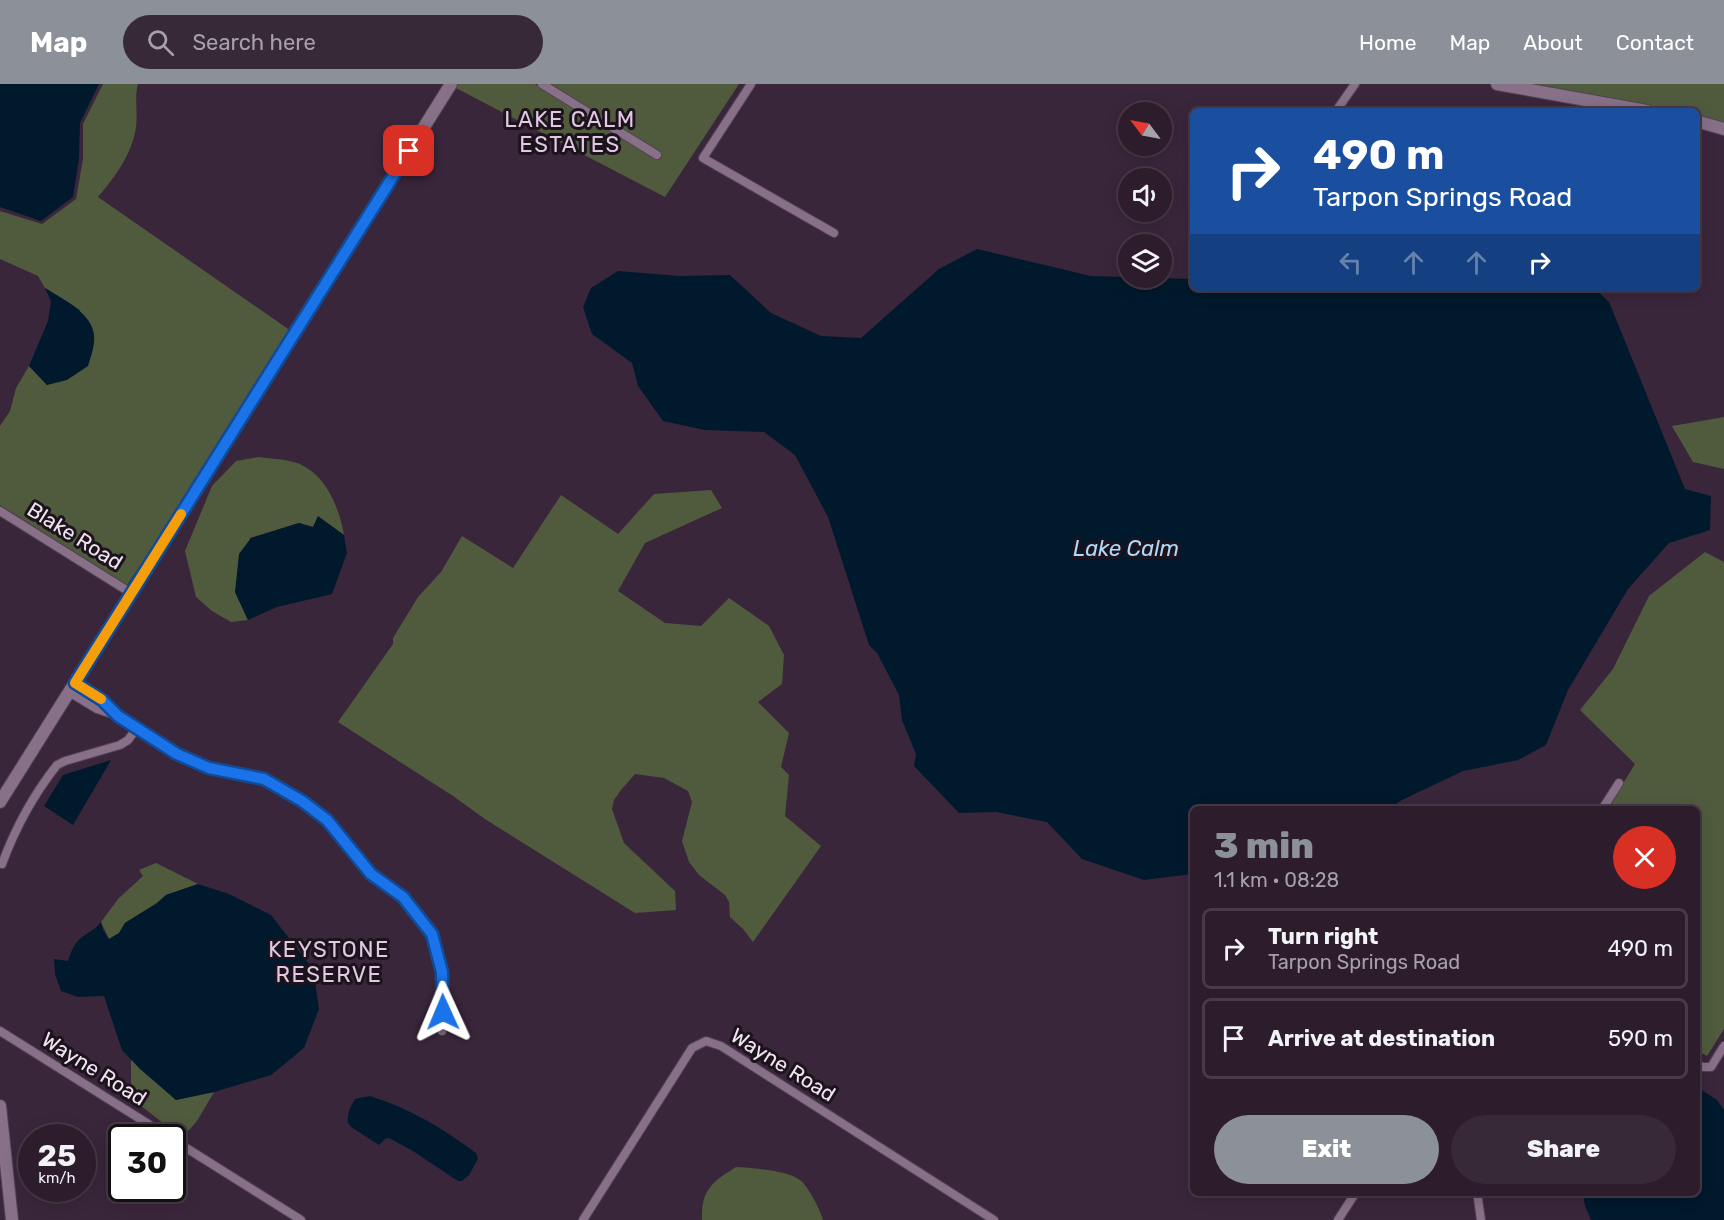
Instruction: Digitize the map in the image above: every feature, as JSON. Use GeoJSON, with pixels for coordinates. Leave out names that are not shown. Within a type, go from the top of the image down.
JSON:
{"type":"FeatureCollection","features":[{"type":"Feature","properties":{"kind":"main road"},"geometry":{"type":"LineString","coordinates":[[0,802],[451,84]]}},
{"type":"Feature","properties":{"kind":"main road"},"geometry":{"type":"LineString","coordinates":[[1497,84],[1630,108]]}},
{"type":"Feature","properties":{"kind":"main road"},"geometry":{"type":"LineString","coordinates":[[1700,122],[1724,129]]}},
{"type":"Feature","properties":{"kind":"main road"},"geometry":{"type":"LineString","coordinates":[[0,1106],[12,1220]]}},
{"type":"Feature","properties":{"kind":"street"},"geometry":{"type":"LineString","coordinates":[[542,84],[657,155]]}},
{"type":"Feature","properties":{"kind":"street"},"geometry":{"type":"LineString","coordinates":[[751,84],[703,158],[834,233]]}},
{"type":"Feature","properties":{"kind":"street"},"geometry":{"type":"LineString","coordinates":[[1338,108],[1355,84]]}},
{"type":"Feature","properties":{"kind":"street","name":"Blake Road"},"geometry":{"type":"LineString","coordinates":[[0,511],[131,593]]}},
{"type":"Feature","properties":{"kind":"street"},"geometry":{"type":"LineString","coordinates":[[72,688],[102,700],[118,716],[177,754],[200,764],[250,775],[274,784],[327,820],[371,874],[403,897],[432,934],[442,972],[442,1031]]}},
{"type":"Feature","properties":{"kind":"street"},"geometry":{"type":"LineString","coordinates":[[72,688],[97,709],[118,716]]}},
{"type":"Feature","properties":{"kind":"street"},"geometry":{"type":"LineString","coordinates":[[97,709],[102,700]]}},
{"type":"Feature","properties":{"kind":"street"},"geometry":{"type":"LineString","coordinates":[[2,864],[24,817],[57,765],[120,745],[128,740],[137,728]]}},
{"type":"Feature","properties":{"kind":"street"},"geometry":{"type":"LineString","coordinates":[[1604,806],[1619,783]]}},
{"type":"Feature","properties":{"kind":"street","name":"Wayne Road"},"geometry":{"type":"LineString","coordinates":[[0,1032],[148,1124]]}},
{"type":"Feature","properties":{"kind":"street","name":"Wayne Road"},"geometry":{"type":"LineString","coordinates":[[583,1220],[692,1048],[706,1041],[721,1046],[994,1220]]}},
{"type":"Feature","properties":{"kind":"street"},"geometry":{"type":"LineString","coordinates":[[1700,1066],[1711,1067],[1724,1046]]}},
{"type":"Feature","properties":{"kind":"street"},"geometry":{"type":"LineString","coordinates":[[186,1148],[301,1220]]}},
{"type":"Feature","properties":{"kind":"street"},"geometry":{"type":"LineString","coordinates":[[1338,1220],[1353,1196]]}},
{"type":"Feature","properties":{"kind":"street"},"geometry":{"type":"LineString","coordinates":[[1478,1196],[1481,1220]]}},
{"type":"Feature","properties":{"kind":"green space"},"geometry":{"type":"Polygon","coordinates":[[[103,84],[138,84],[136,121],[131,147],[116,173],[98,197],[291,331],[192,488],[127,585],[0,505],[0,426],[10,411],[16,388],[29,366],[47,385],[80,310],[45,288],[38,276],[0,259],[0,211],[42,224],[76,199],[83,159],[83,124],[103,84]]]}},
{"type":"Feature","properties":{"kind":"green space"},"geometry":{"type":"Polygon","coordinates":[[[456,84],[535,84],[658,160],[662,154],[549,84],[739,84],[665,197],[454,87],[456,84]]]}},
{"type":"Feature","properties":{"kind":"green space"},"geometry":{"type":"Polygon","coordinates":[[[1526,84],[1724,84],[1724,127],[1700,120],[1700,108],[1654,108],[1526,84]]]}},
{"type":"Feature","properties":{"kind":"green space"},"geometry":{"type":"Polygon","coordinates":[[[1724,417],[1724,469],[1693,462],[1672,426],[1724,417]]]}},
{"type":"Feature","properties":{"kind":"green space"},"geometry":{"type":"Polygon","coordinates":[[[259,457],[297,463],[316,475],[335,503],[344,535],[318,517],[313,527],[299,523],[250,538],[235,592],[248,620],[231,622],[212,611],[196,597],[185,551],[212,486],[236,461],[259,457]]]}},
{"type":"Feature","properties":{"kind":"green space"},"geometry":{"type":"Polygon","coordinates":[[[711,490],[722,508],[645,543],[618,591],[665,623],[701,626],[729,598],[769,626],[784,655],[782,684],[758,702],[789,733],[781,767],[789,775],[785,816],[821,846],[753,942],[730,917],[729,902],[725,895],[699,875],[689,862],[682,841],[692,802],[688,791],[664,778],[635,774],[614,800],[612,809],[624,843],[675,891],[676,910],[635,913],[485,819],[338,722],[393,644],[393,638],[418,597],[441,572],[462,536],[513,568],[561,495],[618,534],[654,494],[711,490]]]}},
{"type":"Feature","properties":{"kind":"green space"},"geometry":{"type":"Polygon","coordinates":[[[1705,552],[1724,562],[1724,1029],[1707,1056],[1700,1052],[1700,806],[1609,806],[1635,764],[1580,710],[1613,669],[1649,596],[1705,552]]]}},
{"type":"Feature","properties":{"kind":"green space"},"geometry":{"type":"Polygon","coordinates":[[[156,863],[198,884],[166,895],[125,923],[119,933],[109,939],[101,922],[118,899],[143,876],[139,870],[156,863]]]}},
{"type":"Feature","properties":{"kind":"green space"},"geometry":{"type":"Polygon","coordinates":[[[131,1059],[176,1100],[214,1092],[197,1121],[186,1133],[186,1124],[164,1124],[131,1098],[131,1059]]]}},
{"type":"Feature","properties":{"kind":"green space"},"geometry":{"type":"Polygon","coordinates":[[[736,1167],[778,1172],[800,1180],[807,1187],[823,1220],[702,1220],[706,1194],[714,1182],[736,1167]]]}},
{"type":"Feature","properties":{"kind":"water"},"geometry":{"type":"Polygon","coordinates":[[[0,84],[99,84],[80,123],[79,158],[73,197],[41,221],[0,207],[0,84]]]}},
{"type":"Feature","properties":{"kind":"water","name":"Lake Calm"},"geometry":{"type":"Polygon","coordinates":[[[977,249],[1091,276],[1118,277],[1118,288],[1172,288],[1172,278],[1190,279],[1190,291],[1597,291],[1609,302],[1685,489],[1711,496],[1710,530],[1669,543],[1628,589],[1568,690],[1546,745],[1518,760],[1463,771],[1393,806],[1190,806],[1190,874],[1144,880],[1082,859],[1047,822],[996,812],[959,813],[914,766],[916,754],[902,720],[899,695],[877,653],[869,645],[828,517],[795,455],[764,432],[705,430],[663,421],[638,386],[632,363],[592,334],[583,307],[591,288],[618,271],[680,276],[730,275],[771,313],[821,336],[861,338],[939,269],[977,249]]]}},
{"type":"Feature","properties":{"kind":"water"},"geometry":{"type":"Polygon","coordinates":[[[45,288],[70,303],[85,316],[94,333],[94,346],[88,366],[67,380],[47,385],[29,366],[48,321],[51,301],[45,288]]]}},
{"type":"Feature","properties":{"kind":"water"},"geometry":{"type":"Polygon","coordinates":[[[318,516],[344,535],[347,553],[332,594],[277,607],[248,620],[235,592],[239,554],[251,538],[299,523],[313,527],[318,516]]]}},
{"type":"Feature","properties":{"kind":"water"},"geometry":{"type":"Polygon","coordinates":[[[111,760],[73,825],[44,806],[63,775],[111,760]]]}},
{"type":"Feature","properties":{"kind":"water"},"geometry":{"type":"Polygon","coordinates":[[[198,884],[229,894],[271,915],[309,964],[315,981],[319,1009],[304,1048],[271,1075],[214,1092],[176,1100],[122,1050],[104,996],[78,997],[61,991],[55,974],[54,959],[68,961],[79,940],[101,922],[109,939],[119,933],[125,923],[166,895],[198,884]]]}},
{"type":"Feature","properties":{"kind":"water"},"geometry":{"type":"Polygon","coordinates":[[[1700,1089],[1717,1100],[1724,1110],[1724,1220],[1591,1220],[1583,1196],[1700,1196],[1700,1089]]]}},
{"type":"Feature","properties":{"kind":"water"},"geometry":{"type":"Polygon","coordinates":[[[370,1096],[426,1120],[476,1153],[478,1159],[469,1175],[462,1181],[458,1181],[389,1138],[379,1145],[351,1127],[348,1117],[355,1099],[370,1096]]]}},
{"type":"Feature","properties":{"kind":"slow traffic"},"geometry":{"type":"LineString","coordinates":[[101,699],[75,683],[181,514]]}},
{"type":"Feature","properties":{"kind":"district","name":"LAKE CALM ESTATES"},"geometry":{"type":"Point","coordinates":[570,132]}},
{"type":"Feature","properties":{"kind":"district","name":"KEYSTONE RESERVE"},"geometry":{"type":"Point","coordinates":[329,962]}},
{"type":"Feature","properties":{"kind":"route"},"geometry":{"type":"LineString","coordinates":[[409,151],[75,683],[102,700],[118,716],[177,754],[209,768],[264,779],[284,789],[327,820],[371,874],[403,897],[432,934],[442,972],[443,1012]]}}]}
